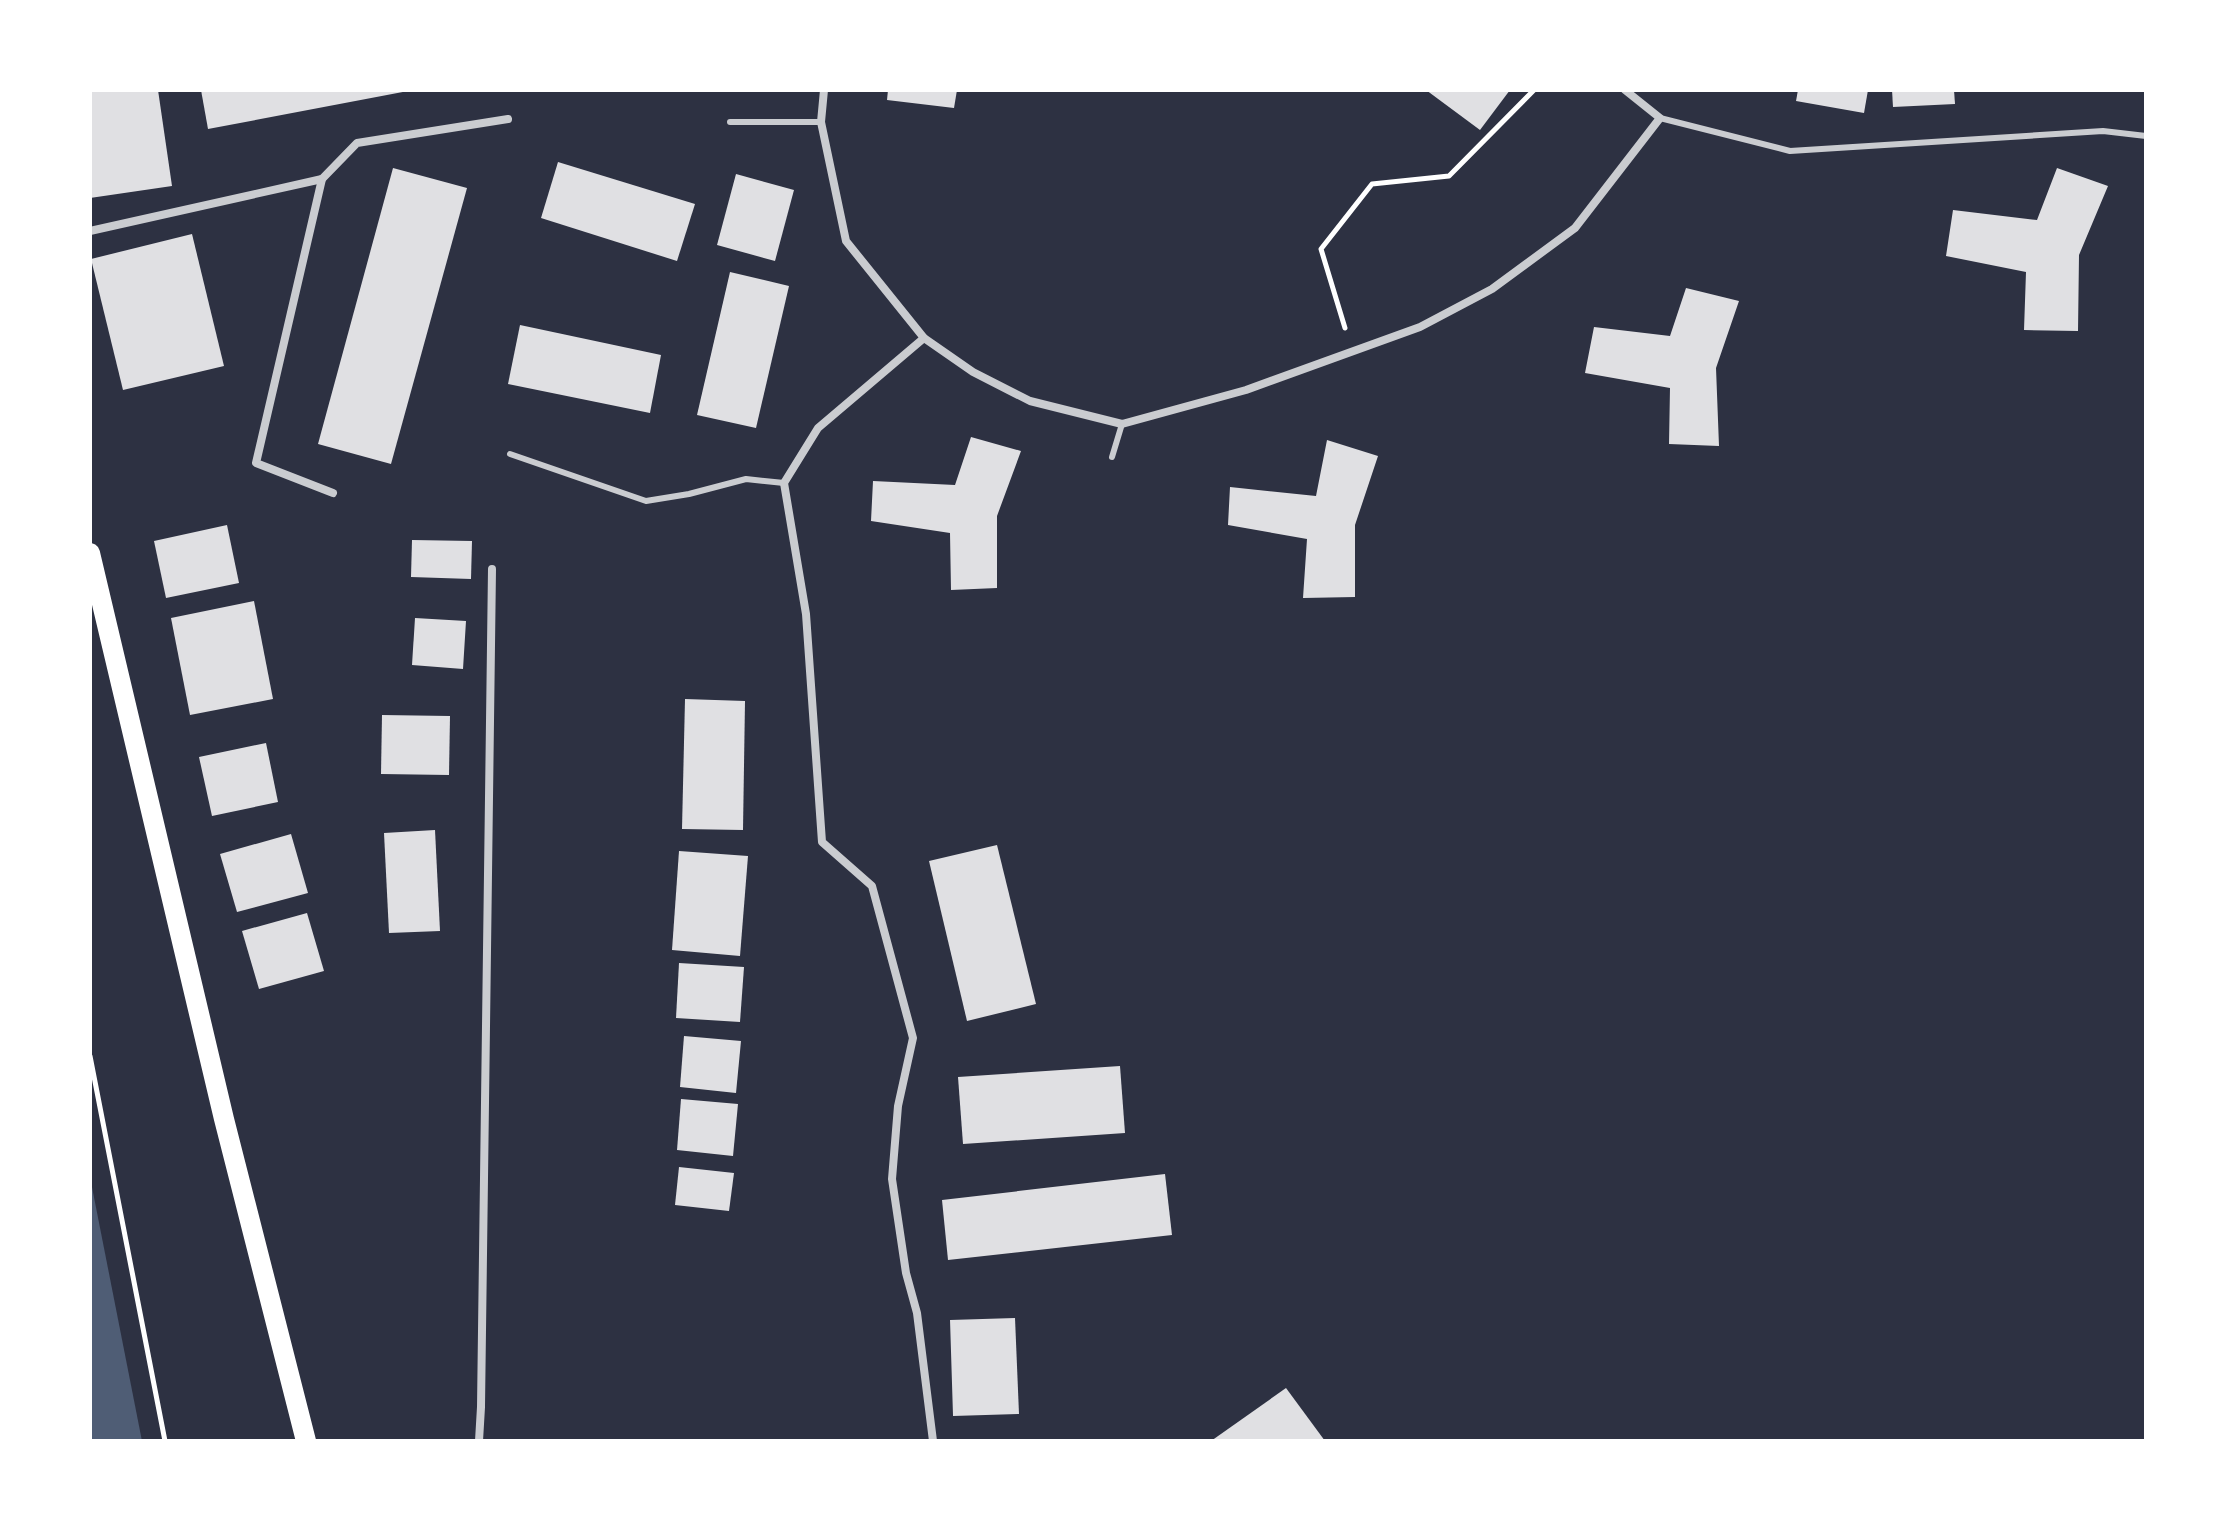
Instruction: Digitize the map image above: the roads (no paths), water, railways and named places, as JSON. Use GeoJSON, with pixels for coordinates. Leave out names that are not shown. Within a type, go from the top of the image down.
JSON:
{"type":"FeatureCollection","features":[{"type":"Feature","properties":{"kind":"main road"},"geometry":{"type":"LineString","coordinates":[[90,553],[224,1119],[306,1441]]}},
{"type":"Feature","properties":{"kind":"street"},"geometry":{"type":"LineString","coordinates":[[824,90],[821,122],[846,241],[924,338],[973,372],[1030,401],[1122,424],[1246,390],[1352,352],[1420,327],[1492,289],[1575,228],[1660,118],[1625,90]]}},
{"type":"Feature","properties":{"kind":"street"},"geometry":{"type":"LineString","coordinates":[[333,493],[256,463],[322,179],[357,143],[508,119]]}},
{"type":"Feature","properties":{"kind":"street"},"geometry":{"type":"LineString","coordinates":[[90,231],[322,179]]}},
{"type":"Feature","properties":{"kind":"street"},"geometry":{"type":"LineString","coordinates":[[924,338],[818,428],[784,483],[806,614],[822,842],[872,886],[913,1038],[898,1106],[892,1179],[906,1273],[917,1313],[933,1441]]}},
{"type":"Feature","properties":{"kind":"street"},"geometry":{"type":"LineString","coordinates":[[479,1441],[492,569]]}},
{"type":"Feature","properties":{"kind":"lane"},"geometry":{"type":"LineString","coordinates":[[1660,118],[1790,151],[2103,131],[2146,136]]}},
{"type":"Feature","properties":{"kind":"lane"},"geometry":{"type":"LineString","coordinates":[[730,122],[821,122]]}},
{"type":"Feature","properties":{"kind":"lane"},"geometry":{"type":"LineString","coordinates":[[1112,457],[1122,424]]}},
{"type":"Feature","properties":{"kind":"lane"},"geometry":{"type":"LineString","coordinates":[[510,454],[646,501],[689,494],[746,479],[784,483]]}},
{"type":"Feature","properties":{"kind":"water"},"geometry":{"type":"Polygon","coordinates":[[[90,1177],[142,1441],[90,1441],[90,1177]]]}}]}
